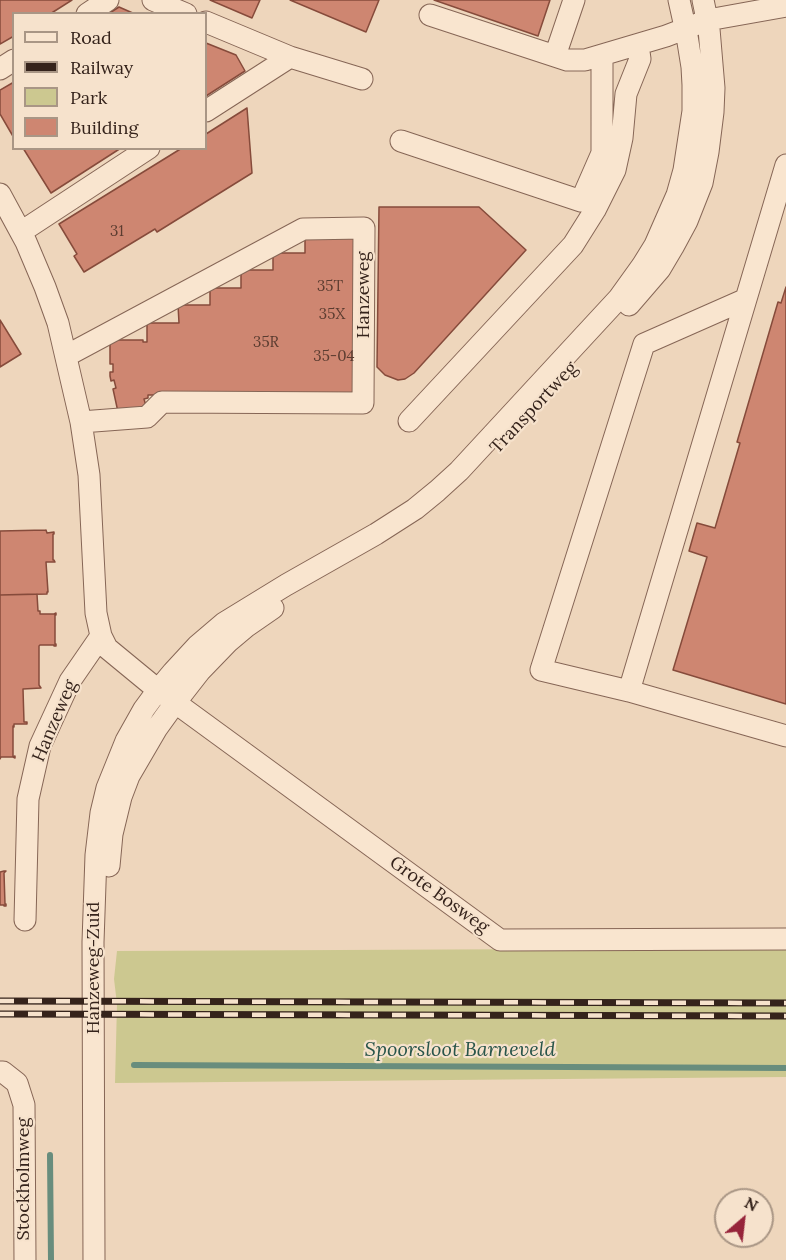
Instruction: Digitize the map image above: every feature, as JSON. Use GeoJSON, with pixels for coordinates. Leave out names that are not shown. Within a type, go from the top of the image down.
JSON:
{"type":"FeatureCollection","features":[{"type":"Feature","properties":{"kind":"street"},"geometry":{"type":"LineString","coordinates":[[90,12],[108,0]]}},
{"type":"Feature","properties":{"kind":"street"},"geometry":{"type":"LineString","coordinates":[[153,0],[181,12]]}},
{"type":"Feature","properties":{"kind":"street"},"geometry":{"type":"LineString","coordinates":[[555,56],[574,0]]}},
{"type":"Feature","properties":{"kind":"street","name":"Transportweg"},"geometry":{"type":"LineString","coordinates":[[167,696],[173,672],[197,646],[224,623],[376,534],[415,509],[437,491],[459,471],[619,298],[642,267],[677,195],[684,170],[693,111],[692,67],[679,0]]}},
{"type":"Feature","properties":{"kind":"street"},"geometry":{"type":"LineString","coordinates":[[430,15],[567,60],[585,60],[686,28],[705,10],[786,6]]}},
{"type":"Feature","properties":{"kind":"street","name":"Transportweg"},"geometry":{"type":"LineString","coordinates":[[167,696],[200,671],[247,626],[404,532],[449,498],[530,409],[616,320],[660,269],[694,205],[702,183],[708,152],[714,88],[713,60],[705,10]]}},
{"type":"Feature","properties":{"kind":"street"},"geometry":{"type":"LineString","coordinates":[[207,22],[290,57],[362,79]]}},
{"type":"Feature","properties":{"kind":"street"},"geometry":{"type":"LineString","coordinates":[[409,421],[573,245],[595,210],[615,170],[622,138],[626,94],[640,59],[638,45]]}},
{"type":"Feature","properties":{"kind":"street"},"geometry":{"type":"LineString","coordinates":[[401,141],[581,201],[602,153],[602,56]]}},
{"type":"Feature","properties":{"kind":"street"},"geometry":{"type":"LineString","coordinates":[[207,110],[290,57]]}},
{"type":"Feature","properties":{"kind":"street"},"geometry":{"type":"LineString","coordinates":[[21,232],[146,150]]}},
{"type":"Feature","properties":{"kind":"street"},"geometry":{"type":"LineString","coordinates":[[629,691],[786,165]]}},
{"type":"Feature","properties":{"kind":"street"},"geometry":{"type":"LineString","coordinates":[[0,194],[21,232],[45,287],[58,323],[66,356],[81,422],[89,475],[96,614],[101,636],[107,648],[167,696]]}},
{"type":"Feature","properties":{"kind":"street","name":"Hanzeweg"},"geometry":{"type":"LineString","coordinates":[[66,356],[303,229],[364,228],[363,403],[162,402],[147,417],[81,422]]}},
{"type":"Feature","properties":{"kind":"street"},"geometry":{"type":"LineString","coordinates":[[746,299],[644,344],[541,670],[629,691],[786,736]]}},
{"type":"Feature","properties":{"kind":"street","name":"Hanzeweg"},"geometry":{"type":"LineString","coordinates":[[25,920],[28,799],[40,746],[70,681],[101,636]]}},
{"type":"Feature","properties":{"kind":"street","name":"Grote Bosweg"},"geometry":{"type":"LineString","coordinates":[[167,696],[501,940],[786,939]]}},
{"type":"Feature","properties":{"kind":"street","name":"Hanzeweg-Zuid"},"geometry":{"type":"LineString","coordinates":[[94,1260],[93,922],[98,830],[107,788],[129,735],[144,709],[167,696]]}},
{"type":"Feature","properties":{"kind":"street","name":"Hanzeweg-Zuid"},"geometry":{"type":"LineString","coordinates":[[106,1260],[106,957],[110,852],[112,834],[129,776],[145,748],[167,696]]}},
{"type":"Feature","properties":{"kind":"street","name":"Stockholmweg"},"geometry":{"type":"LineString","coordinates":[[0,1072],[16,1083],[24,1105],[25,1260]]}},
{"type":"Feature","properties":{"kind":"green space"},"geometry":{"type":"Polygon","coordinates":[[[786,948],[786,1077],[115,1083],[117,1004],[114,979],[117,951],[786,948]]]}},
{"type":"Feature","properties":{"kind":"building"},"geometry":{"type":"Polygon","coordinates":[[[0,0],[72,0],[53,12],[12,12],[12,37],[0,44],[0,0]]]}},
{"type":"Feature","properties":{"kind":"building"},"geometry":{"type":"Polygon","coordinates":[[[210,0],[260,0],[252,18],[210,0]]]}},
{"type":"Feature","properties":{"kind":"building"},"geometry":{"type":"Polygon","coordinates":[[[290,0],[379,0],[366,32],[290,0]]]}},
{"type":"Feature","properties":{"kind":"building"},"geometry":{"type":"Polygon","coordinates":[[[434,0],[550,0],[538,36],[434,0]]]}},
{"type":"Feature","properties":{"kind":"building"},"geometry":{"type":"Polygon","coordinates":[[[119,7],[130,12],[111,12],[119,7]]]}},
{"type":"Feature","properties":{"kind":"building"},"geometry":{"type":"Polygon","coordinates":[[[207,43],[236,55],[245,71],[207,95],[207,43]]]}},
{"type":"Feature","properties":{"kind":"building"},"geometry":{"type":"Polygon","coordinates":[[[12,83],[12,135],[0,114],[0,90],[12,83]]]}},
{"type":"Feature","properties":{"kind":"building"},"geometry":{"type":"Polygon","coordinates":[[[247,108],[252,173],[157,232],[155,229],[84,272],[74,256],[77,254],[59,224],[179,150],[207,150],[207,133],[247,108]]]}},
{"type":"Feature","properties":{"kind":"building"},"geometry":{"type":"Polygon","coordinates":[[[24,150],[118,150],[51,193],[24,150]]]}},
{"type":"Feature","properties":{"kind":"building"},"geometry":{"type":"Polygon","coordinates":[[[379,207],[479,207],[526,250],[414,373],[405,379],[398,380],[385,375],[377,367],[379,207]]]}},
{"type":"Feature","properties":{"kind":"building"},"geometry":{"type":"Polygon","coordinates":[[[358,235],[358,395],[148,395],[148,398],[144,399],[146,406],[118,412],[113,389],[116,388],[110,376],[110,372],[113,372],[113,364],[110,364],[110,340],[147,342],[147,323],[179,323],[178,305],[210,305],[210,288],[241,288],[241,270],[273,270],[273,253],[305,253],[305,236],[358,235]]]}},
{"type":"Feature","properties":{"kind":"building"},"geometry":{"type":"Polygon","coordinates":[[[786,287],[786,704],[673,670],[707,557],[689,551],[697,523],[715,528],[740,443],[737,442],[778,302],[781,303],[786,287]]]}},
{"type":"Feature","properties":{"kind":"building"},"geometry":{"type":"Polygon","coordinates":[[[0,320],[21,354],[0,367],[0,320]]]}},
{"type":"Feature","properties":{"kind":"building"},"geometry":{"type":"Polygon","coordinates":[[[46,530],[47,533],[54,532],[53,560],[55,562],[46,562],[47,594],[0,595],[0,531],[46,530]]]}},
{"type":"Feature","properties":{"kind":"building"},"geometry":{"type":"Polygon","coordinates":[[[37,594],[40,614],[56,613],[56,646],[39,646],[39,685],[41,688],[23,689],[24,722],[27,724],[14,724],[13,726],[13,757],[1,757],[0,759],[0,595],[37,594]]]}},
{"type":"Feature","properties":{"kind":"building"},"geometry":{"type":"Polygon","coordinates":[[[6,871],[4,873],[6,906],[4,906],[0,905],[0,872],[6,871]]]}},
{"type":"Feature","properties":{"kind":"waterway","name":"Spoorsloot Barneveld"},"geometry":{"type":"LineString","coordinates":[[134,1065],[786,1068]]}},
{"type":"Feature","properties":{"kind":"waterway"},"geometry":{"type":"LineString","coordinates":[[50,1155],[51,1260]]}},
{"type":"Feature","properties":{"kind":"railway"},"geometry":{"type":"LineString","coordinates":[[0,1001],[786,1003]]}},
{"type":"Feature","properties":{"kind":"railway"},"geometry":{"type":"LineString","coordinates":[[0,1014],[786,1016]]}}]}
